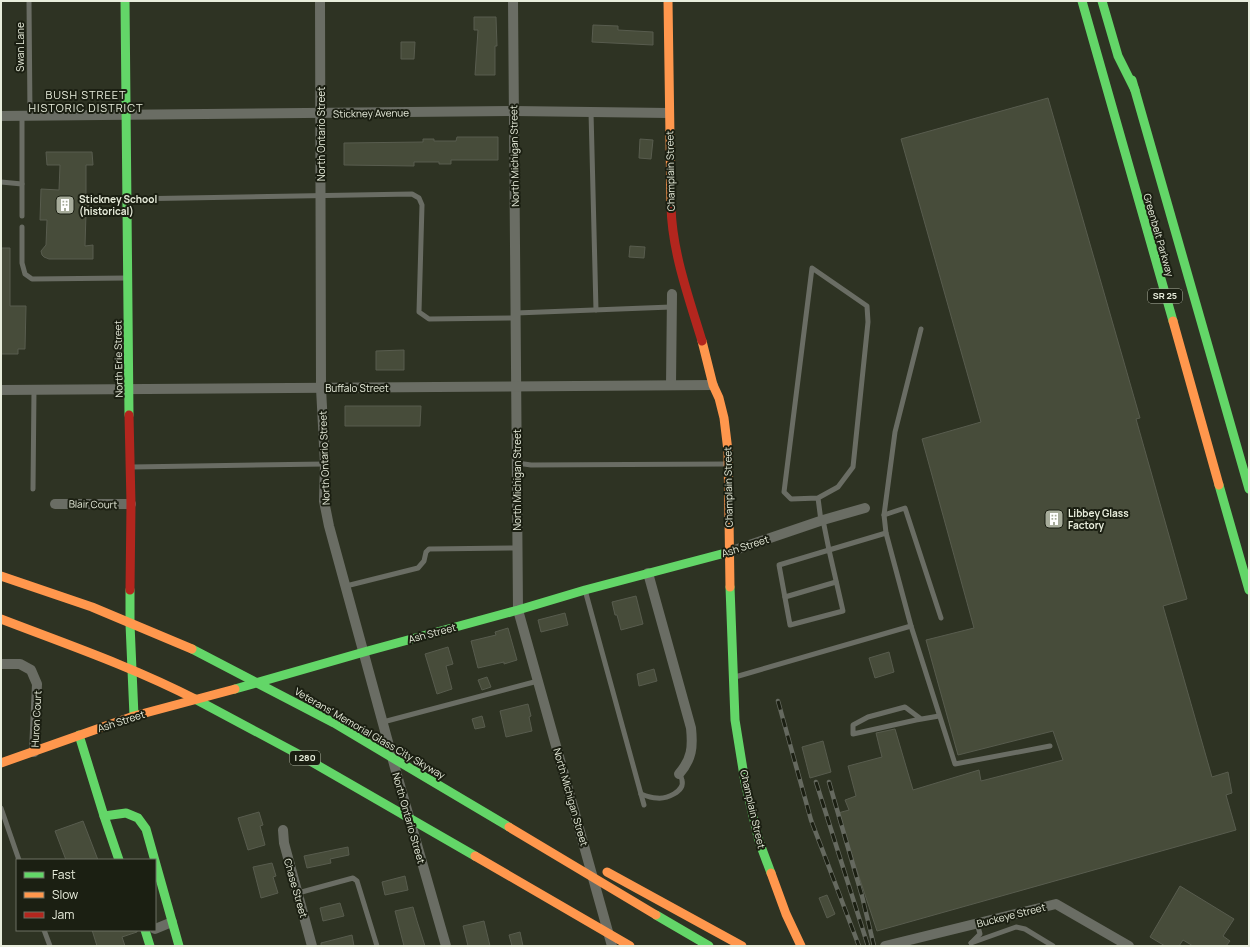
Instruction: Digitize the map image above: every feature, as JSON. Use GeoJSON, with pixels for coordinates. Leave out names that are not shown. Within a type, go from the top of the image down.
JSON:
{"type":"FeatureCollection","features":[{"type":"Feature","properties":{"kind":"main road","name":"North Erie Street"},"geometry":{"type":"LineString","coordinates":[[125,1],[131,504],[130,624],[134,716]]}},
{"type":"Feature","properties":{"kind":"main road","name":"Champlain Street"},"geometry":{"type":"LineString","coordinates":[[668,1],[671,213],[680,267],[708,362],[713,385],[719,398],[724,418],[729,464],[729,552],[735,720],[745,782],[759,841],[786,914],[801,946]]}},
{"type":"Feature","properties":{"kind":"main road","name":"Greenbelt Parkway"},"geometry":{"type":"LineString","coordinates":[[1082,1],[1249,590]]}},
{"type":"Feature","properties":{"kind":"main road"},"geometry":{"type":"LineString","coordinates":[[1102,1],[1118,56],[1135,90]]}},
{"type":"Feature","properties":{"kind":"main road","name":"Greenbelt Parkway"},"geometry":{"type":"LineString","coordinates":[[1109,1],[1121,49],[1135,90],[1249,489]]}},
{"type":"Feature","properties":{"kind":"main road","name":"Ash Street"},"geometry":{"type":"LineString","coordinates":[[1,764],[134,716],[518,610],[585,590],[729,552]]}},
{"type":"Feature","properties":{"kind":"main road","name":"Veterans' Memorial Glass City Skyway"},"geometry":{"type":"LineString","coordinates":[[1,576],[92,607],[187,647],[334,723],[709,946]]}},
{"type":"Feature","properties":{"kind":"main road","name":"I 280"},"geometry":{"type":"LineString","coordinates":[[1,619],[93,654],[172,687],[298,754],[630,946]]}},
{"type":"Feature","properties":{"kind":"main road"},"geometry":{"type":"LineString","coordinates":[[334,723],[541,836]]}},
{"type":"Feature","properties":{"kind":"main road"},"geometry":{"type":"LineString","coordinates":[[79,735],[104,816],[120,859]]}},
{"type":"Feature","properties":{"kind":"main road"},"geometry":{"type":"LineString","coordinates":[[104,816],[126,813],[138,818],[146,829],[154,859]]}},
{"type":"Feature","properties":{"kind":"main road"},"geometry":{"type":"LineString","coordinates":[[576,855],[742,946]]}},
{"type":"Feature","properties":{"kind":"main road"},"geometry":{"type":"LineString","coordinates":[[156,865],[179,946]]}},
{"type":"Feature","properties":{"kind":"main road"},"geometry":{"type":"LineString","coordinates":[[595,926],[612,946]]}},
{"type":"Feature","properties":{"kind":"main road"},"geometry":{"type":"LineString","coordinates":[[149,931],[150,946]]}},
{"type":"Feature","properties":{"kind":"street","name":"North Ontario Street"},"geometry":{"type":"LineString","coordinates":[[320,1],[321,388],[325,464],[324,501],[329,526],[446,946]]}},
{"type":"Feature","properties":{"kind":"street","name":"North Michigan Street"},"geometry":{"type":"LineString","coordinates":[[513,1],[518,610],[612,946]]}},
{"type":"Feature","properties":{"kind":"street","name":"Stickney Avenue"},"geometry":{"type":"LineString","coordinates":[[1,116],[514,112],[669,113]]}},
{"type":"Feature","properties":{"kind":"street"},"geometry":{"type":"LineString","coordinates":[[671,385],[672,294]]}},
{"type":"Feature","properties":{"kind":"street","name":"Buffalo Street"},"geometry":{"type":"LineString","coordinates":[[1,390],[713,385]]}},
{"type":"Feature","properties":{"kind":"street","name":"Blair Court"},"geometry":{"type":"LineString","coordinates":[[55,504],[131,504]]}},
{"type":"Feature","properties":{"kind":"street","name":"Ash Street"},"geometry":{"type":"LineString","coordinates":[[729,552],[865,508]]}},
{"type":"Feature","properties":{"kind":"street"},"geometry":{"type":"LineString","coordinates":[[648,573],[691,728],[692,745],[690,756],[684,770],[679,774]]}},
{"type":"Feature","properties":{"kind":"street","name":"Huron Court"},"geometry":{"type":"LineString","coordinates":[[1,664],[20,664],[31,670],[37,684],[34,752]]}},
{"type":"Feature","properties":{"kind":"street","name":"Chase Street"},"geometry":{"type":"LineString","coordinates":[[283,830],[284,843],[312,946]]}},
{"type":"Feature","properties":{"kind":"street","name":"Buckeye Street"},"geometry":{"type":"LineString","coordinates":[[885,946],[1056,904],[1129,946]]}},
{"type":"Feature","properties":{"kind":"street"},"geometry":{"type":"LineString","coordinates":[[156,928],[172,922]]}},
{"type":"Feature","properties":{"kind":"lane","name":"Swan Lane"},"geometry":{"type":"LineString","coordinates":[[22,216],[29,1]]}},
{"type":"Feature","properties":{"kind":"lane"},"geometry":{"type":"LineString","coordinates":[[591,112],[596,310]]}},
{"type":"Feature","properties":{"kind":"lane"},"geometry":{"type":"LineString","coordinates":[[1,182],[22,184]]}},
{"type":"Feature","properties":{"kind":"lane"},"geometry":{"type":"LineString","coordinates":[[127,199],[412,194],[419,198],[422,205],[419,312],[429,319],[672,307]]}},
{"type":"Feature","properties":{"kind":"lane"},"geometry":{"type":"LineString","coordinates":[[22,227],[22,263],[25,274],[32,279],[128,278]]}},
{"type":"Feature","properties":{"kind":"lane"},"geometry":{"type":"LineString","coordinates":[[812,268],[867,306],[868,322],[853,467],[838,487],[818,498],[791,499],[784,492],[812,268]]}},
{"type":"Feature","properties":{"kind":"lane"},"geometry":{"type":"LineString","coordinates":[[921,329],[895,432],[884,515],[886,533],[911,626],[955,764],[1050,746]]}},
{"type":"Feature","properties":{"kind":"lane"},"geometry":{"type":"LineString","coordinates":[[32,489],[34,390]]}},
{"type":"Feature","properties":{"kind":"lane"},"geometry":{"type":"LineString","coordinates":[[517,463],[531,465],[729,464]]}},
{"type":"Feature","properties":{"kind":"lane"},"geometry":{"type":"LineString","coordinates":[[130,467],[325,464]]}},
{"type":"Feature","properties":{"kind":"lane"},"geometry":{"type":"LineString","coordinates":[[818,498],[822,521],[829,550],[836,582],[843,611],[790,625],[779,565],[829,550],[886,533]]}},
{"type":"Feature","properties":{"kind":"lane"},"geometry":{"type":"LineString","coordinates":[[884,515],[905,508],[941,618]]}},
{"type":"Feature","properties":{"kind":"lane"},"geometry":{"type":"LineString","coordinates":[[346,586],[418,568],[424,561],[426,552],[429,549],[518,548]]}},
{"type":"Feature","properties":{"kind":"lane"},"geometry":{"type":"LineString","coordinates":[[785,597],[836,582]]}},
{"type":"Feature","properties":{"kind":"lane"},"geometry":{"type":"LineString","coordinates":[[585,590],[644,805]]}},
{"type":"Feature","properties":{"kind":"lane"},"geometry":{"type":"LineString","coordinates":[[733,678],[911,626]]}},
{"type":"Feature","properties":{"kind":"lane"},"geometry":{"type":"LineString","coordinates":[[383,722],[538,680]]}},
{"type":"Feature","properties":{"kind":"lane"},"geometry":{"type":"LineString","coordinates":[[921,719],[906,707],[868,718],[853,725],[854,734],[939,716]]}},
{"type":"Feature","properties":{"kind":"lane"},"geometry":{"type":"LineString","coordinates":[[641,794],[658,798],[676,793],[682,787],[683,781],[679,774]]}},
{"type":"Feature","properties":{"kind":"lane"},"geometry":{"type":"LineString","coordinates":[[1,808],[19,859]]}},
{"type":"Feature","properties":{"kind":"lane"},"geometry":{"type":"LineString","coordinates":[[298,893],[353,878],[357,881],[377,946]]}},
{"type":"Feature","properties":{"kind":"lane"},"geometry":{"type":"LineString","coordinates":[[970,945],[980,934],[977,923]]}},
{"type":"Feature","properties":{"kind":"lane"},"geometry":{"type":"LineString","coordinates":[[970,945],[1016,927],[1025,928],[1053,946]]}},
{"type":"Feature","properties":{"kind":"lane"},"geometry":{"type":"LineString","coordinates":[[44,931],[50,946]]}},
{"type":"Feature","properties":{"kind":"building"},"geometry":{"type":"Polygon","coordinates":[[[474,17],[496,17],[497,46],[495,46],[495,75],[475,75],[478,30],[474,30],[474,17]]]}},
{"type":"Feature","properties":{"kind":"building"},"geometry":{"type":"Polygon","coordinates":[[[593,25],[618,26],[618,30],[653,32],[653,45],[592,42],[593,25]]]}},
{"type":"Feature","properties":{"kind":"building"},"geometry":{"type":"Polygon","coordinates":[[[401,42],[415,42],[414,59],[401,59],[401,42]]]}},
{"type":"Feature","properties":{"kind":"building","name":"Libbey Glass Factory"},"geometry":{"type":"Polygon","coordinates":[[[1048,98],[1140,418],[1136,419],[1187,599],[1163,606],[1212,777],[1228,772],[1232,793],[1226,795],[1236,830],[877,931],[838,813],[849,810],[845,800],[856,796],[848,766],[882,757],[876,733],[895,729],[913,790],[979,770],[981,781],[1063,760],[1053,731],[958,755],[926,640],[974,628],[922,439],[981,422],[901,139],[1048,98]]]}},
{"type":"Feature","properties":{"kind":"building"},"geometry":{"type":"Polygon","coordinates":[[[457,137],[498,137],[498,160],[451,160],[451,164],[439,164],[439,162],[414,162],[414,166],[344,165],[344,143],[423,142],[423,139],[434,139],[434,141],[456,141],[457,137]]]}},
{"type":"Feature","properties":{"kind":"building"},"geometry":{"type":"Polygon","coordinates":[[[640,139],[653,140],[651,159],[639,158],[640,139]]]}},
{"type":"Feature","properties":{"kind":"building","name":"Stickney School (historical)"},"geometry":{"type":"Polygon","coordinates":[[[46,152],[92,152],[93,165],[86,165],[86,197],[89,200],[89,211],[86,213],[85,246],[93,245],[93,259],[49,259],[42,255],[41,251],[46,245],[47,220],[40,220],[41,189],[59,190],[60,165],[47,165],[46,152]]]}},
{"type":"Feature","properties":{"kind":"building"},"geometry":{"type":"Polygon","coordinates":[[[630,246],[645,247],[644,258],[629,257],[630,246]]]}},
{"type":"Feature","properties":{"kind":"building"},"geometry":{"type":"Polygon","coordinates":[[[1,248],[10,248],[10,306],[26,306],[25,349],[18,349],[18,354],[1,354],[1,248]]]}},
{"type":"Feature","properties":{"kind":"building"},"geometry":{"type":"Polygon","coordinates":[[[404,350],[404,370],[376,370],[376,351],[404,350]]]}},
{"type":"Feature","properties":{"kind":"building"},"geometry":{"type":"Polygon","coordinates":[[[345,406],[421,406],[420,426],[345,426],[345,406]]]}},
{"type":"Feature","properties":{"kind":"building"},"geometry":{"type":"Polygon","coordinates":[[[636,596],[643,624],[621,630],[612,602],[636,596]]]}},
{"type":"Feature","properties":{"kind":"building"},"geometry":{"type":"Polygon","coordinates":[[[565,613],[568,625],[541,632],[538,620],[565,613]]]}},
{"type":"Feature","properties":{"kind":"building"},"geometry":{"type":"Polygon","coordinates":[[[508,628],[517,660],[504,664],[504,662],[478,668],[471,641],[496,635],[495,632],[508,628]]]}},
{"type":"Feature","properties":{"kind":"building"},"geometry":{"type":"Polygon","coordinates":[[[448,647],[453,664],[446,666],[452,689],[437,694],[425,654],[448,647]]]}},
{"type":"Feature","properties":{"kind":"building"},"geometry":{"type":"Polygon","coordinates":[[[889,652],[894,672],[875,678],[869,658],[889,652]]]}},
{"type":"Feature","properties":{"kind":"building"},"geometry":{"type":"Polygon","coordinates":[[[654,669],[657,681],[639,686],[637,674],[654,669]]]}},
{"type":"Feature","properties":{"kind":"building"},"geometry":{"type":"Polygon","coordinates":[[[487,677],[491,687],[482,690],[478,680],[487,677]]]}},
{"type":"Feature","properties":{"kind":"building"},"geometry":{"type":"Polygon","coordinates":[[[528,704],[531,716],[529,717],[532,731],[506,737],[500,711],[528,704]]]}},
{"type":"Feature","properties":{"kind":"building"},"geometry":{"type":"Polygon","coordinates":[[[482,716],[485,727],[475,729],[472,719],[482,716]]]}},
{"type":"Feature","properties":{"kind":"building"},"geometry":{"type":"Polygon","coordinates":[[[823,741],[831,772],[810,778],[802,747],[823,741]]]}},
{"type":"Feature","properties":{"kind":"building"},"geometry":{"type":"Polygon","coordinates":[[[259,812],[263,825],[260,826],[265,845],[248,850],[238,818],[259,812]]]}},
{"type":"Feature","properties":{"kind":"building"},"geometry":{"type":"Polygon","coordinates":[[[83,821],[98,859],[66,859],[55,831],[83,821]]]}},
{"type":"Feature","properties":{"kind":"building"},"geometry":{"type":"Polygon","coordinates":[[[348,847],[349,855],[330,859],[331,863],[307,868],[304,856],[348,847]]]}},
{"type":"Feature","properties":{"kind":"building"},"geometry":{"type":"Polygon","coordinates":[[[272,863],[276,876],[273,877],[278,893],[261,898],[253,867],[272,863]]]}},
{"type":"Feature","properties":{"kind":"building"},"geometry":{"type":"Polygon","coordinates":[[[405,876],[408,890],[385,895],[382,882],[405,876]]]}},
{"type":"Feature","properties":{"kind":"building"},"geometry":{"type":"Polygon","coordinates":[[[1180,886],[1234,919],[1223,936],[1230,941],[1226,946],[1193,946],[1183,940],[1179,946],[1165,946],[1150,937],[1180,886]]]}},
{"type":"Feature","properties":{"kind":"building"},"geometry":{"type":"Polygon","coordinates":[[[827,895],[835,914],[827,918],[819,898],[827,895]]]}},
{"type":"Feature","properties":{"kind":"building"},"geometry":{"type":"Polygon","coordinates":[[[340,903],[344,916],[323,921],[320,908],[340,903]]]}},
{"type":"Feature","properties":{"kind":"building"},"geometry":{"type":"Polygon","coordinates":[[[413,907],[425,946],[404,946],[395,911],[413,907]]]}},
{"type":"Feature","properties":{"kind":"building"},"geometry":{"type":"Polygon","coordinates":[[[484,921],[490,946],[468,946],[463,926],[484,921]]]}},
{"type":"Feature","properties":{"kind":"building"},"geometry":{"type":"Polygon","coordinates":[[[92,931],[137,931],[122,937],[125,946],[97,946],[92,931]]]}},
{"type":"Feature","properties":{"kind":"building"},"geometry":{"type":"Polygon","coordinates":[[[520,932],[523,946],[512,946],[509,935],[520,932]]]}},
{"type":"Feature","properties":{"kind":"building"},"geometry":{"type":"Polygon","coordinates":[[[352,935],[354,946],[321,946],[321,943],[352,935]]]}},
{"type":"Feature","properties":{"kind":"railway"},"geometry":{"type":"LineString","coordinates":[[778,701],[811,820],[859,946]]}},
{"type":"Feature","properties":{"kind":"railway"},"geometry":{"type":"LineString","coordinates":[[816,782],[868,946]]}},
{"type":"Feature","properties":{"kind":"railway"},"geometry":{"type":"LineString","coordinates":[[829,782],[862,896],[874,946]]}},
{"type":"Feature","properties":{"kind":"traffic: fast"},"geometry":{"type":"LineString","coordinates":[[125,1],[129,415]]}},
{"type":"Feature","properties":{"kind":"traffic: fast"},"geometry":{"type":"LineString","coordinates":[[1082,1],[1173,321]]}},
{"type":"Feature","properties":{"kind":"traffic: fast"},"geometry":{"type":"LineString","coordinates":[[1102,1],[1118,56],[1135,90]]}},
{"type":"Feature","properties":{"kind":"traffic: fast"},"geometry":{"type":"LineString","coordinates":[[1132,80],[1249,489]]}},
{"type":"Feature","properties":{"kind":"traffic: fast"},"geometry":{"type":"LineString","coordinates":[[1219,485],[1249,590]]}},
{"type":"Feature","properties":{"kind":"traffic: fast"},"geometry":{"type":"LineString","coordinates":[[235,689],[585,590],[729,552]]}},
{"type":"Feature","properties":{"kind":"traffic: fast"},"geometry":{"type":"LineString","coordinates":[[730,587],[735,720],[745,782],[759,841],[771,873]]}},
{"type":"Feature","properties":{"kind":"traffic: fast"},"geometry":{"type":"LineString","coordinates":[[130,590],[134,716]]}},
{"type":"Feature","properties":{"kind":"traffic: fast"},"geometry":{"type":"LineString","coordinates":[[192,649],[334,723],[509,827]]}},
{"type":"Feature","properties":{"kind":"traffic: fast"},"geometry":{"type":"LineString","coordinates":[[195,699],[298,754],[475,856]]}},
{"type":"Feature","properties":{"kind":"traffic: fast"},"geometry":{"type":"LineString","coordinates":[[79,735],[119,859]]}},
{"type":"Feature","properties":{"kind":"traffic: fast"},"geometry":{"type":"LineString","coordinates":[[104,816],[126,813],[138,818],[146,829],[154,859]]}},
{"type":"Feature","properties":{"kind":"traffic: fast"},"geometry":{"type":"LineString","coordinates":[[156,864],[179,946]]}},
{"type":"Feature","properties":{"kind":"traffic: fast"},"geometry":{"type":"LineString","coordinates":[[656,915],[709,946]]}},
{"type":"Feature","properties":{"kind":"traffic: fast"},"geometry":{"type":"LineString","coordinates":[[145,931],[150,946]]}},
{"type":"Feature","properties":{"kind":"traffic: slow"},"geometry":{"type":"LineString","coordinates":[[668,1],[671,206]]}},
{"type":"Feature","properties":{"kind":"traffic: slow"},"geometry":{"type":"LineString","coordinates":[[1173,321],[1219,485]]}},
{"type":"Feature","properties":{"kind":"traffic: slow"},"geometry":{"type":"LineString","coordinates":[[702,341],[713,385],[719,398],[724,418],[728,451],[730,587]]}},
{"type":"Feature","properties":{"kind":"traffic: slow"},"geometry":{"type":"LineString","coordinates":[[1,576],[92,607],[192,649]]}},
{"type":"Feature","properties":{"kind":"traffic: slow"},"geometry":{"type":"LineString","coordinates":[[1,619],[124,666],[195,699]]}},
{"type":"Feature","properties":{"kind":"traffic: slow"},"geometry":{"type":"LineString","coordinates":[[1,763],[134,716],[235,689]]}},
{"type":"Feature","properties":{"kind":"traffic: slow"},"geometry":{"type":"LineString","coordinates":[[509,827],[656,915]]}},
{"type":"Feature","properties":{"kind":"traffic: slow"},"geometry":{"type":"LineString","coordinates":[[475,856],[630,946]]}},
{"type":"Feature","properties":{"kind":"traffic: slow"},"geometry":{"type":"LineString","coordinates":[[607,872],[742,946]]}},
{"type":"Feature","properties":{"kind":"traffic: slow"},"geometry":{"type":"LineString","coordinates":[[771,873],[786,914],[801,946]]}},
{"type":"Feature","properties":{"kind":"traffic: jam"},"geometry":{"type":"LineString","coordinates":[[671,206],[674,240],[678,258],[702,341]]}},
{"type":"Feature","properties":{"kind":"traffic: jam"},"geometry":{"type":"LineString","coordinates":[[129,415],[131,504],[130,590]]}},
{"type":"Feature","properties":{"kind":"place","name":"Stickney School (historical)"},"geometry":{"type":"Point","coordinates":[65,205]}},
{"type":"Feature","properties":{"kind":"place","name":"Libbey Glass Factory"},"geometry":{"type":"Point","coordinates":[1054,519]}},
{"type":"Feature","properties":{"kind":"district","name":"BUSH STREET HISTORIC DISTRICT"},"geometry":{"type":"Point","coordinates":[86,101]}}]}
